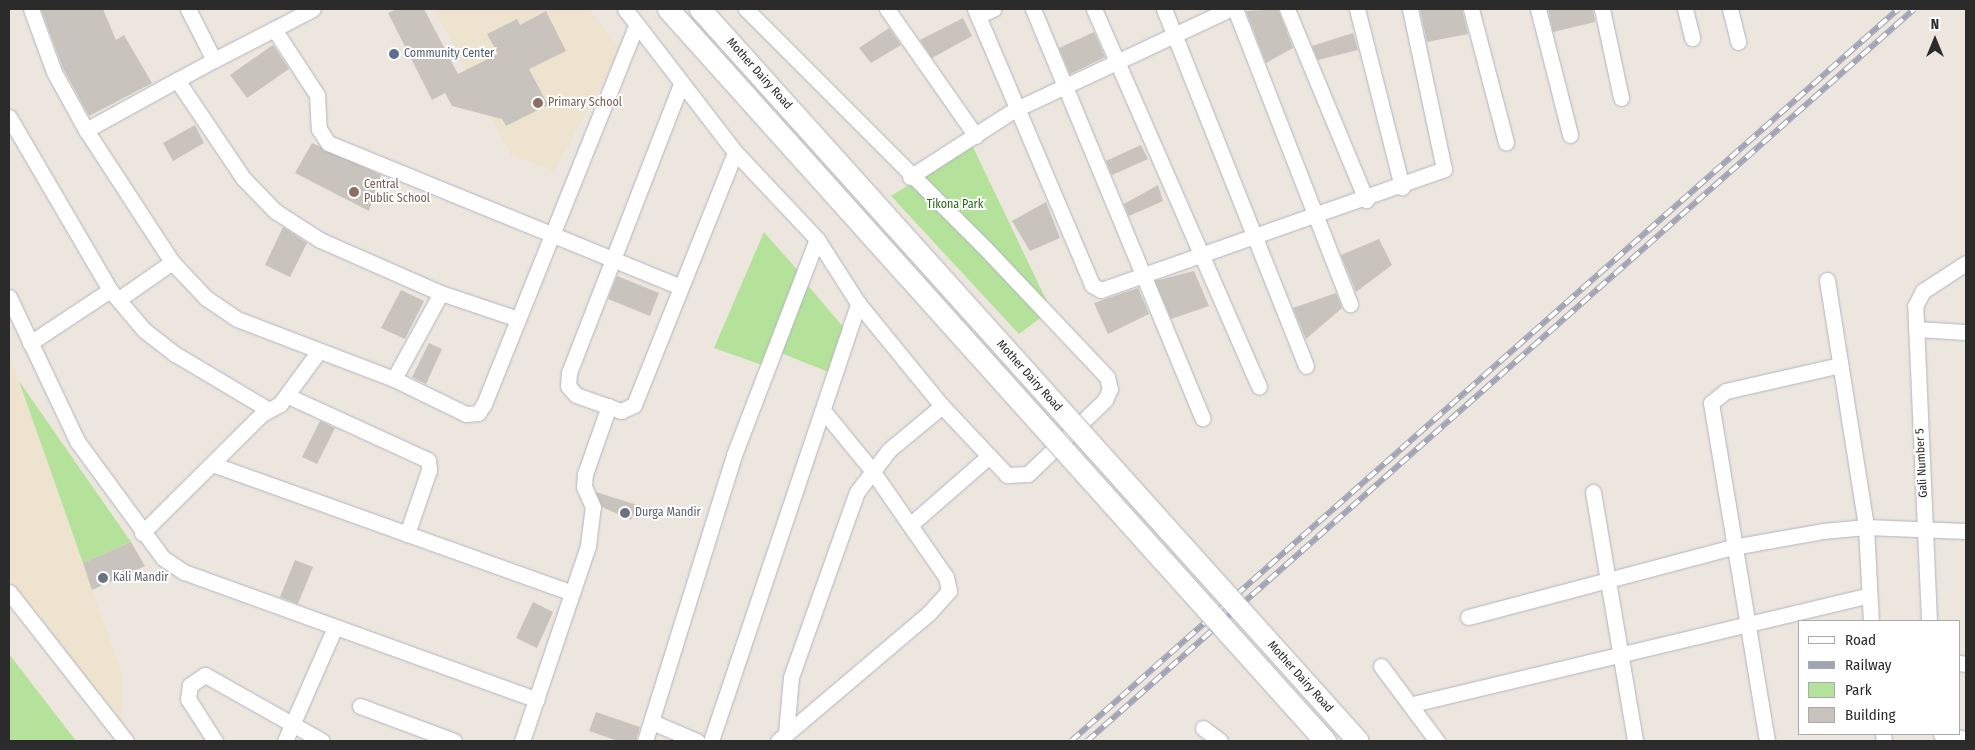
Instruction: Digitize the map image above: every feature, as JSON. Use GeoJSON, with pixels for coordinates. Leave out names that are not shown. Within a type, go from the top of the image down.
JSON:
{"type":"FeatureCollection","features":[{"type":"Feature","properties":{"kind":"main road","name":"Mother Dairy Road"},"geometry":{"type":"LineString","coordinates":[[668,9],[1325,741]]}},
{"type":"Feature","properties":{"kind":"main road","name":"Mother Dairy Road"},"geometry":{"type":"LineString","coordinates":[[700,9],[1358,741]]}},
{"type":"Feature","properties":{"kind":"street"},"geometry":{"type":"LineString","coordinates":[[31,9],[54,72],[86,130],[172,262],[206,298],[237,319],[394,380],[466,414],[478,413],[518,319],[636,25]]}},
{"type":"Feature","properties":{"kind":"street"},"geometry":{"type":"LineString","coordinates":[[188,9],[214,60]]}},
{"type":"Feature","properties":{"kind":"street"},"geometry":{"type":"LineString","coordinates":[[86,130],[214,60],[313,9]]}},
{"type":"Feature","properties":{"kind":"street"},"geometry":{"type":"LineString","coordinates":[[626,9],[636,25],[734,152],[816,239],[858,304],[942,406],[1007,475],[1028,474],[1105,400],[1110,389],[1107,377],[984,247],[910,177],[746,9]]}},
{"type":"Feature","properties":{"kind":"street"},"geometry":{"type":"LineString","coordinates":[[887,9],[976,136]]}},
{"type":"Feature","properties":{"kind":"street"},"geometry":{"type":"LineString","coordinates":[[993,9],[976,12],[1014,110],[1092,285],[1101,290],[1366,200],[1436,175],[1444,169],[1445,159],[1410,9]]}},
{"type":"Feature","properties":{"kind":"street"},"geometry":{"type":"LineString","coordinates":[[1033,9],[1202,418]]}},
{"type":"Feature","properties":{"kind":"street"},"geometry":{"type":"LineString","coordinates":[[1094,9],[1119,59],[1200,255],[1259,387]]}},
{"type":"Feature","properties":{"kind":"street"},"geometry":{"type":"LineString","coordinates":[[1164,9],[1306,366]]}},
{"type":"Feature","properties":{"kind":"street"},"geometry":{"type":"LineString","coordinates":[[910,177],[1014,110],[1174,32],[1230,9]]}},
{"type":"Feature","properties":{"kind":"street"},"geometry":{"type":"LineString","coordinates":[[1235,9],[1350,304]]}},
{"type":"Feature","properties":{"kind":"street"},"geometry":{"type":"LineString","coordinates":[[1287,9],[1366,200]]}},
{"type":"Feature","properties":{"kind":"street"},"geometry":{"type":"LineString","coordinates":[[1357,9],[1402,187]]}},
{"type":"Feature","properties":{"kind":"street"},"geometry":{"type":"LineString","coordinates":[[1471,9],[1506,142]]}},
{"type":"Feature","properties":{"kind":"street"},"geometry":{"type":"LineString","coordinates":[[1538,9],[1570,135]]}},
{"type":"Feature","properties":{"kind":"street"},"geometry":{"type":"LineString","coordinates":[[1602,9],[1621,98]]}},
{"type":"Feature","properties":{"kind":"street"},"geometry":{"type":"LineString","coordinates":[[1685,9],[1692,38]]}},
{"type":"Feature","properties":{"kind":"street"},"geometry":{"type":"LineString","coordinates":[[1730,9],[1738,42]]}},
{"type":"Feature","properties":{"kind":"street"},"geometry":{"type":"LineString","coordinates":[[274,29],[317,95],[319,129],[328,143],[553,233],[679,286]]}},
{"type":"Feature","properties":{"kind":"street"},"geometry":{"type":"LineString","coordinates":[[177,80],[243,178],[275,211],[320,240],[441,293],[518,319]]}},
{"type":"Feature","properties":{"kind":"street"},"geometry":{"type":"LineString","coordinates":[[681,84],[611,258],[569,373],[568,386],[576,395],[609,406],[629,410],[634,405],[679,286],[734,152]]}},
{"type":"Feature","properties":{"kind":"street"},"geometry":{"type":"LineString","coordinates":[[9,117],[114,295],[144,330],[175,354],[269,410]]}},
{"type":"Feature","properties":{"kind":"street"},"geometry":{"type":"LineString","coordinates":[[645,741],[734,455],[816,239]]}},
{"type":"Feature","properties":{"kind":"street"},"geometry":{"type":"LineString","coordinates":[[30,343],[172,262]]}},
{"type":"Feature","properties":{"kind":"street","name":"Gali Number 5"},"geometry":{"type":"LineString","coordinates":[[1929,620],[1915,306],[1923,291],[1966,262]]}},
{"type":"Feature","properties":{"kind":"street"},"geometry":{"type":"LineString","coordinates":[[1827,280],[1866,527],[1868,595],[1871,620]]}},
{"type":"Feature","properties":{"kind":"street"},"geometry":{"type":"LineString","coordinates":[[394,380],[441,293]]}},
{"type":"Feature","properties":{"kind":"street"},"geometry":{"type":"LineString","coordinates":[[9,297],[77,441],[142,533],[163,558],[184,572],[537,700]]}},
{"type":"Feature","properties":{"kind":"street"},"geometry":{"type":"LineString","coordinates":[[711,741],[825,413],[858,304]]}},
{"type":"Feature","properties":{"kind":"street"},"geometry":{"type":"LineString","coordinates":[[1916,329],[1966,332]]}},
{"type":"Feature","properties":{"kind":"street"},"geometry":{"type":"LineString","coordinates":[[142,533],[215,465],[269,410],[288,396],[320,351]]}},
{"type":"Feature","properties":{"kind":"street"},"geometry":{"type":"LineString","coordinates":[[1767,741],[1733,547],[1711,403],[1726,391],[1840,365]]}},
{"type":"Feature","properties":{"kind":"street"},"geometry":{"type":"LineString","coordinates":[[288,396],[428,460],[429,470],[407,534]]}},
{"type":"Feature","properties":{"kind":"street"},"geometry":{"type":"LineString","coordinates":[[522,741],[537,700],[570,592],[588,546],[593,520],[585,474],[609,406]]}},
{"type":"Feature","properties":{"kind":"street"},"geometry":{"type":"LineString","coordinates":[[782,737],[791,678],[804,636],[857,492],[871,469],[942,406]]}},
{"type":"Feature","properties":{"kind":"street"},"geometry":{"type":"LineString","coordinates":[[782,737],[946,597],[946,577],[871,469],[825,413]]}},
{"type":"Feature","properties":{"kind":"street"},"geometry":{"type":"LineString","coordinates":[[910,525],[989,456]]}},
{"type":"Feature","properties":{"kind":"street"},"geometry":{"type":"LineString","coordinates":[[215,465],[570,592]]}},
{"type":"Feature","properties":{"kind":"street"},"geometry":{"type":"LineString","coordinates":[[1593,492],[1635,741]]}},
{"type":"Feature","properties":{"kind":"street"},"geometry":{"type":"LineString","coordinates":[[1468,617],[1733,547],[1866,527],[1966,531]]}},
{"type":"Feature","properties":{"kind":"street"},"geometry":{"type":"LineString","coordinates":[[9,592],[126,741]]}},
{"type":"Feature","properties":{"kind":"street"},"geometry":{"type":"LineString","coordinates":[[1413,704],[1747,626],[1868,595]]}},
{"type":"Feature","properties":{"kind":"street"},"geometry":{"type":"LineString","coordinates":[[285,741],[294,727],[335,627]]}},
{"type":"Feature","properties":{"kind":"street"},"geometry":{"type":"LineString","coordinates":[[1381,666],[1413,704],[1437,741]]}},
{"type":"Feature","properties":{"kind":"street"},"geometry":{"type":"LineString","coordinates":[[216,741],[188,699],[190,685],[205,675],[294,727],[322,741]]}},
{"type":"Feature","properties":{"kind":"street"},"geometry":{"type":"LineString","coordinates":[[360,706],[454,741]]}},
{"type":"Feature","properties":{"kind":"street"},"geometry":{"type":"LineString","coordinates":[[652,722],[696,741]]}},
{"type":"Feature","properties":{"kind":"street"},"geometry":{"type":"LineString","coordinates":[[1203,728],[1220,741]]}},
{"type":"Feature","properties":{"kind":"street"},"geometry":{"type":"LineString","coordinates":[[1945,735],[1966,739]]}},
{"type":"Feature","properties":{"kind":"shaded area","name":"Primary School"},"geometry":{"type":"Polygon","coordinates":[[[434,9],[589,9],[621,50],[554,171],[511,155],[434,9]]]}},
{"type":"Feature","properties":{"kind":"shaded area"},"geometry":{"type":"Polygon","coordinates":[[[9,353],[123,677],[122,737],[9,586],[9,353]]]}},
{"type":"Feature","properties":{"kind":"green space","name":"Tikona Park"},"geometry":{"type":"Polygon","coordinates":[[[972,145],[1051,310],[1019,334],[891,196],[972,145]]]}},
{"type":"Feature","properties":{"kind":"green space"},"geometry":{"type":"Polygon","coordinates":[[[764,232],[800,273],[762,365],[714,348],[764,232]]]}},
{"type":"Feature","properties":{"kind":"green space"},"geometry":{"type":"Polygon","coordinates":[[[805,282],[845,329],[831,373],[781,353],[805,282]]]}},
{"type":"Feature","properties":{"kind":"green space"},"geometry":{"type":"Polygon","coordinates":[[[19,381],[131,542],[83,563],[19,381]]]}},
{"type":"Feature","properties":{"kind":"green space"},"geometry":{"type":"Polygon","coordinates":[[[9,654],[76,741],[9,741],[9,654]]]}},
{"type":"Feature","properties":{"kind":"building"},"geometry":{"type":"Polygon","coordinates":[[[41,9],[103,9],[116,40],[124,35],[152,83],[89,116],[63,68],[41,9]]]}},
{"type":"Feature","properties":{"kind":"building"},"geometry":{"type":"Polygon","coordinates":[[[397,9],[424,9],[458,74],[498,54],[487,34],[517,19],[520,25],[546,11],[566,51],[529,69],[548,105],[506,126],[502,119],[452,106],[445,93],[432,100],[388,13],[397,9]]]}},
{"type":"Feature","properties":{"kind":"building"},"geometry":{"type":"Polygon","coordinates":[[[1278,9],[1293,48],[1266,63],[1246,11],[1278,9]]]}},
{"type":"Feature","properties":{"kind":"building"},"geometry":{"type":"Polygon","coordinates":[[[1420,9],[1462,9],[1468,34],[1427,42],[1420,9]]]}},
{"type":"Feature","properties":{"kind":"building"},"geometry":{"type":"Polygon","coordinates":[[[1548,9],[1593,9],[1595,22],[1553,32],[1548,9]]]}},
{"type":"Feature","properties":{"kind":"building"},"geometry":{"type":"Polygon","coordinates":[[[963,18],[972,36],[932,58],[920,40],[963,18]]]}},
{"type":"Feature","properties":{"kind":"building"},"geometry":{"type":"Polygon","coordinates":[[[889,28],[901,45],[871,63],[859,48],[889,28]]]}},
{"type":"Feature","properties":{"kind":"building"},"geometry":{"type":"Polygon","coordinates":[[[1094,32],[1105,57],[1070,74],[1059,48],[1094,32]]]}},
{"type":"Feature","properties":{"kind":"building"},"geometry":{"type":"Polygon","coordinates":[[[1353,33],[1358,50],[1318,60],[1312,46],[1353,33]]]}},
{"type":"Feature","properties":{"kind":"building"},"geometry":{"type":"Polygon","coordinates":[[[273,45],[289,69],[247,98],[230,75],[273,45]]]}},
{"type":"Feature","properties":{"kind":"building"},"geometry":{"type":"Polygon","coordinates":[[[195,125],[204,143],[173,161],[163,143],[195,125]]]}},
{"type":"Feature","properties":{"kind":"building","name":"Central Public School"},"geometry":{"type":"Polygon","coordinates":[[[312,143],[381,175],[369,211],[295,173],[312,143]]]}},
{"type":"Feature","properties":{"kind":"building"},"geometry":{"type":"Polygon","coordinates":[[[1141,145],[1148,159],[1112,175],[1106,161],[1141,145]]]}},
{"type":"Feature","properties":{"kind":"building"},"geometry":{"type":"Polygon","coordinates":[[[1158,185],[1163,201],[1129,216],[1124,204],[1158,185]]]}},
{"type":"Feature","properties":{"kind":"building"},"geometry":{"type":"Polygon","coordinates":[[[1046,202],[1060,238],[1030,251],[1012,221],[1046,202]]]}},
{"type":"Feature","properties":{"kind":"building"},"geometry":{"type":"Polygon","coordinates":[[[283,227],[307,243],[290,277],[265,265],[283,227]]]}},
{"type":"Feature","properties":{"kind":"building"},"geometry":{"type":"Polygon","coordinates":[[[1379,239],[1392,265],[1356,292],[1341,255],[1379,239]]]}},
{"type":"Feature","properties":{"kind":"building"},"geometry":{"type":"Polygon","coordinates":[[[1194,271],[1209,306],[1171,319],[1155,281],[1194,271]]]}},
{"type":"Feature","properties":{"kind":"building"},"geometry":{"type":"Polygon","coordinates":[[[617,276],[659,293],[650,316],[608,299],[617,276]]]}},
{"type":"Feature","properties":{"kind":"building"},"geometry":{"type":"Polygon","coordinates":[[[1138,288],[1149,314],[1108,334],[1094,303],[1138,288]]]}},
{"type":"Feature","properties":{"kind":"building"},"geometry":{"type":"Polygon","coordinates":[[[401,290],[424,301],[405,339],[381,328],[401,290]]]}},
{"type":"Feature","properties":{"kind":"building"},"geometry":{"type":"Polygon","coordinates":[[[1336,293],[1342,308],[1306,339],[1293,308],[1336,293]]]}},
{"type":"Feature","properties":{"kind":"building"},"geometry":{"type":"Polygon","coordinates":[[[429,343],[442,349],[426,384],[412,377],[429,343]]]}},
{"type":"Feature","properties":{"kind":"building"},"geometry":{"type":"Polygon","coordinates":[[[320,421],[335,428],[317,464],[302,457],[320,421]]]}},
{"type":"Feature","properties":{"kind":"building","name":"Durga Mandir"},"geometry":{"type":"Polygon","coordinates":[[[596,492],[637,505],[631,520],[602,507],[596,492]]]}},
{"type":"Feature","properties":{"kind":"building","name":"Kali Mandir"},"geometry":{"type":"Polygon","coordinates":[[[131,542],[145,566],[92,590],[83,563],[131,542]]]}},
{"type":"Feature","properties":{"kind":"building"},"geometry":{"type":"Polygon","coordinates":[[[295,560],[313,567],[298,604],[280,597],[295,560]]]}},
{"type":"Feature","properties":{"kind":"building"},"geometry":{"type":"Polygon","coordinates":[[[533,602],[553,612],[537,648],[516,638],[533,602]]]}},
{"type":"Feature","properties":{"kind":"building"},"geometry":{"type":"Polygon","coordinates":[[[596,712],[640,727],[636,741],[618,741],[589,731],[596,712]]]}},
{"type":"Feature","properties":{"kind":"railway"},"geometry":{"type":"LineString","coordinates":[[1071,741],[1898,9]]}},
{"type":"Feature","properties":{"kind":"railway"},"geometry":{"type":"LineString","coordinates":[[1087,741],[1914,9]]}},
{"type":"Feature","properties":{"kind":"place","name":"Community Center"},"geometry":{"type":"Point","coordinates":[394,54]}},
{"type":"Feature","properties":{"kind":"place","name":"Primary School"},"geometry":{"type":"Point","coordinates":[538,103]}},
{"type":"Feature","properties":{"kind":"place","name":"Central Public School"},"geometry":{"type":"Point","coordinates":[354,192]}},
{"type":"Feature","properties":{"kind":"place","name":"Durga Mandir"},"geometry":{"type":"Point","coordinates":[625,513]}},
{"type":"Feature","properties":{"kind":"place","name":"Kali Mandir"},"geometry":{"type":"Point","coordinates":[103,578]}}]}
